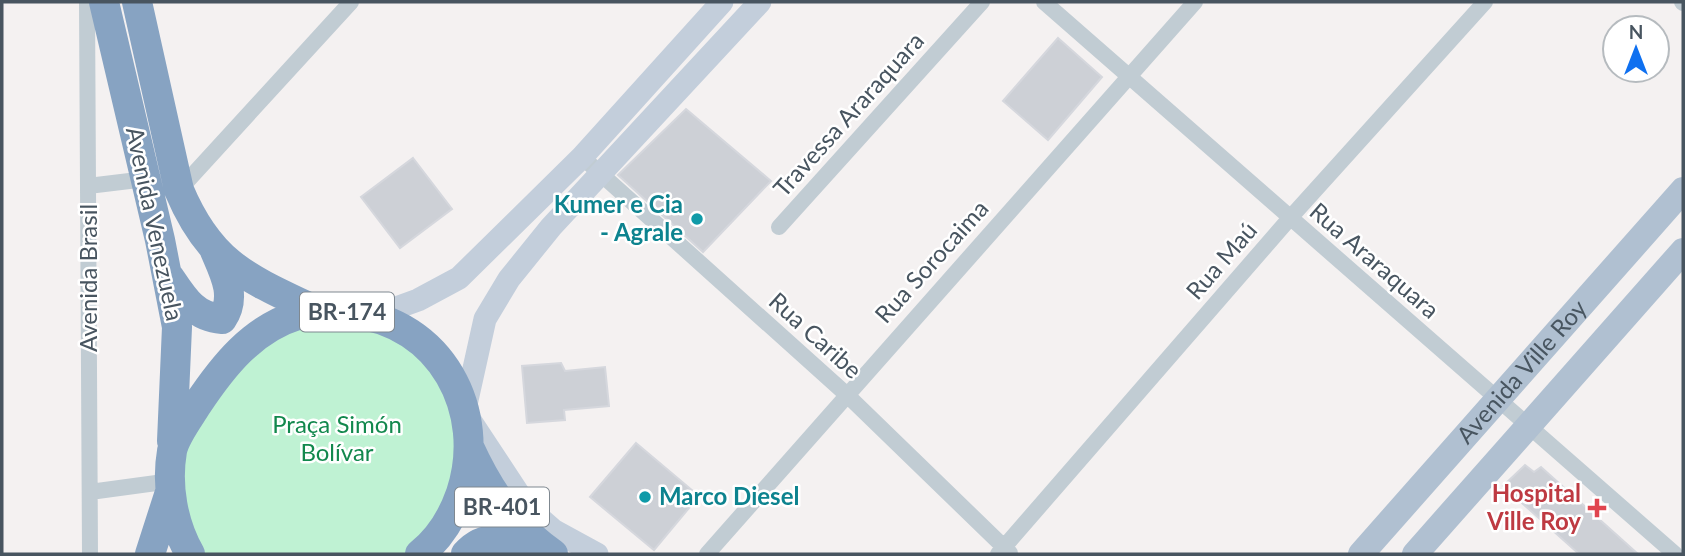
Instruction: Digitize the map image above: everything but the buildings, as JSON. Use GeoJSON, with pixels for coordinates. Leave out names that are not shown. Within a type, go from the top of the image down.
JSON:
{"type":"FeatureCollection","features":[{"type":"Feature","properties":{"kind":"highway","name":"Avenida Venezuela"},"geometry":{"type":"LineString","coordinates":[[104,2],[146,179],[177,327],[172,449]]}},
{"type":"Feature","properties":{"kind":"highway","name":"Avenida Venezuela"},"geometry":{"type":"LineString","coordinates":[[137,2],[179,190],[191,218],[215,251],[232,268],[317,311]]}},
{"type":"Feature","properties":{"kind":"highway"},"geometry":{"type":"LineString","coordinates":[[166,272],[194,310],[206,318],[222,319],[229,308],[230,296],[215,251]]}},
{"type":"Feature","properties":{"kind":"highway","name":"BR-174"},"geometry":{"type":"LineString","coordinates":[[190,554],[178,532],[171,486],[172,449],[213,381],[233,355],[257,335],[296,316],[317,311],[374,316],[407,331],[435,354],[456,384],[477,446],[454,513],[420,554]]}},
{"type":"Feature","properties":{"kind":"highway","name":"BR-401"},"geometry":{"type":"LineString","coordinates":[[477,446],[489,489],[530,538],[551,554]]}},
{"type":"Feature","properties":{"kind":"highway","name":"BR-174"},"geometry":{"type":"LineString","coordinates":[[154,541],[171,486]]}},
{"type":"Feature","properties":{"kind":"highway"},"geometry":{"type":"LineString","coordinates":[[466,554],[476,542],[492,538],[551,554]]}},
{"type":"Feature","properties":{"kind":"main road"},"geometry":{"type":"LineString","coordinates":[[374,316],[418,300],[458,278],[582,157],[722,2]]}},
{"type":"Feature","properties":{"kind":"main road"},"geometry":{"type":"LineString","coordinates":[[466,413],[485,319],[509,279],[551,227],[760,2]]}},
{"type":"Feature","properties":{"kind":"main road","name":"Avenida Ville Roy"},"geometry":{"type":"LineString","coordinates":[[1361,554],[1683,190]]}},
{"type":"Feature","properties":{"kind":"main road","name":"Avenida Ville Roy"},"geometry":{"type":"LineString","coordinates":[[1415,554],[1683,251]]}},
{"type":"Feature","properties":{"kind":"main road"},"geometry":{"type":"LineString","coordinates":[[477,446],[528,508],[553,530],[597,554]]}},
{"type":"Feature","properties":{"kind":"street","name":"Avenida Brasil"},"geometry":{"type":"LineString","coordinates":[[87,2],[90,554]]}},
{"type":"Feature","properties":{"kind":"street"},"geometry":{"type":"LineString","coordinates":[[179,190],[351,2]]}},
{"type":"Feature","properties":{"kind":"street","name":"Travessa Araraquara"},"geometry":{"type":"LineString","coordinates":[[779,227],[982,2]]}},
{"type":"Feature","properties":{"kind":"street","name":"Rua Araraquara"},"geometry":{"type":"LineString","coordinates":[[1044,2],[1675,554]]}},
{"type":"Feature","properties":{"kind":"street","name":"Rua Sorocaima"},"geometry":{"type":"LineString","coordinates":[[707,554],[1195,2]]}},
{"type":"Feature","properties":{"kind":"street","name":"Rua Maú"},"geometry":{"type":"LineString","coordinates":[[1005,552],[1290,218],[1485,2]]}},
{"type":"Feature","properties":{"kind":"street","name":"Rua Caribe"},"geometry":{"type":"LineString","coordinates":[[582,157],[846,394],[1005,552]]}},
{"type":"Feature","properties":{"kind":"street"},"geometry":{"type":"LineString","coordinates":[[88,186],[146,179]]}},
{"type":"Feature","properties":{"kind":"street"},"geometry":{"type":"LineString","coordinates":[[90,492],[171,486]]}},
{"type":"Feature","properties":{"kind":"green space","name":"Praça Simón Bolívar"},"geometry":{"type":"Polygon","coordinates":[[[333,322],[376,328],[403,341],[421,357],[436,378],[448,401],[456,426],[458,476],[451,499],[408,554],[203,554],[184,513],[176,480],[180,458],[204,408],[226,375],[244,354],[254,347],[298,329],[333,322]]]}},
{"type":"Feature","properties":{"kind":"place","name":"Kumer e Cia - Agrale"},"geometry":{"type":"Point","coordinates":[697,219]}},
{"type":"Feature","properties":{"kind":"place","name":"Marco Diesel"},"geometry":{"type":"Point","coordinates":[645,497]}},
{"type":"Feature","properties":{"kind":"place","name":"Hospital Ville Roy"},"geometry":{"type":"Point","coordinates":[1597,508]}}]}
